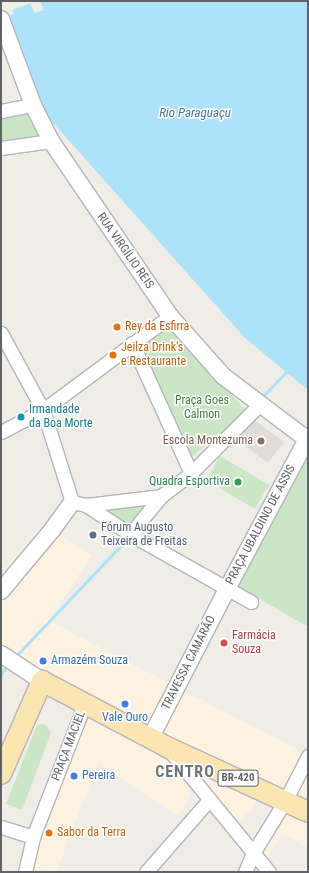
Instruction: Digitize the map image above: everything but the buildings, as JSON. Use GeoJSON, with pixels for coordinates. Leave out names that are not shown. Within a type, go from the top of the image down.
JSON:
{"type":"FeatureCollection","features":[{"type":"Feature","properties":{"kind":"main road","name":"PRAÇA MACIEL"},"geometry":{"type":"LineString","coordinates":[[42,682],[85,703]]}},
{"type":"Feature","properties":{"kind":"main road"},"geometry":{"type":"LineString","coordinates":[[1,774],[42,682]]}},
{"type":"Feature","properties":{"kind":"main road","name":"BR-420"},"geometry":{"type":"LineString","coordinates":[[85,703],[159,742],[308,812]]}},
{"type":"Feature","properties":{"kind":"street","name":"RUA VIRGÍLIO REIS"},"geometry":{"type":"LineString","coordinates":[[1,19],[33,105],[51,141],[170,316],[223,376],[259,405],[308,440]]}},
{"type":"Feature","properties":{"kind":"street"},"geometry":{"type":"LineString","coordinates":[[1,111],[33,105]]}},
{"type":"Feature","properties":{"kind":"street"},"geometry":{"type":"LineString","coordinates":[[1,148],[51,141]]}},
{"type":"Feature","properties":{"kind":"street"},"geometry":{"type":"LineString","coordinates":[[1,432],[43,410],[170,316]]}},
{"type":"Feature","properties":{"kind":"street"},"geometry":{"type":"LineString","coordinates":[[1,332],[43,410],[79,503],[130,534],[251,602]]}},
{"type":"Feature","properties":{"kind":"street"},"geometry":{"type":"LineString","coordinates":[[132,343],[192,473]]}},
{"type":"Feature","properties":{"kind":"street"},"geometry":{"type":"LineString","coordinates":[[130,534],[161,496],[192,473],[259,405]]}},
{"type":"Feature","properties":{"kind":"street","name":"PRAÇA UBALDINO DE ASSIS"},"geometry":{"type":"LineString","coordinates":[[227,589],[308,440]]}},
{"type":"Feature","properties":{"kind":"street"},"geometry":{"type":"LineString","coordinates":[[1,591],[52,530],[79,503],[161,496]]}},
{"type":"Feature","properties":{"kind":"street","name":"TRAVESSA CAMARÃO"},"geometry":{"type":"LineString","coordinates":[[159,742],[227,589]]}},
{"type":"Feature","properties":{"kind":"street"},"geometry":{"type":"LineString","coordinates":[[1,654],[42,682]]}},
{"type":"Feature","properties":{"kind":"street","name":"PRAÇA MACIEL"},"geometry":{"type":"LineString","coordinates":[[25,872],[33,838],[85,703]]}},
{"type":"Feature","properties":{"kind":"street"},"geometry":{"type":"LineString","coordinates":[[159,742],[269,872]]}},
{"type":"Feature","properties":{"kind":"street"},"geometry":{"type":"LineString","coordinates":[[245,872],[253,853],[285,802],[308,756]]}},
{"type":"Feature","properties":{"kind":"street"},"geometry":{"type":"LineString","coordinates":[[146,872],[208,801]]}},
{"type":"Feature","properties":{"kind":"street"},"geometry":{"type":"LineString","coordinates":[[1,827],[33,838]]}},
{"type":"Feature","properties":{"kind":"shaded area","name":"Escola Montezuma"},"geometry":{"type":"Polygon","coordinates":[[[254,420],[284,442],[268,463],[238,441],[254,420]]]}},
{"type":"Feature","properties":{"kind":"shaded area"},"geometry":{"type":"Polygon","coordinates":[[[43,523],[91,555],[49,621],[308,755],[308,804],[195,752],[41,674],[1,648],[1,573],[43,523]]]}},
{"type":"Feature","properties":{"kind":"shaded area"},"geometry":{"type":"Polygon","coordinates":[[[87,716],[138,740],[175,768],[191,793],[178,815],[98,763],[56,872],[30,869],[42,829],[87,716]]]}},
{"type":"Feature","properties":{"kind":"shaded area"},"geometry":{"type":"Polygon","coordinates":[[[209,765],[261,795],[237,826],[199,784],[200,776],[209,765]]]}},
{"type":"Feature","properties":{"kind":"shaded area"},"geometry":{"type":"Polygon","coordinates":[[[284,811],[308,821],[308,847],[282,834],[266,861],[263,849],[284,811]]]}},
{"type":"Feature","properties":{"kind":"green space"},"geometry":{"type":"Polygon","coordinates":[[[40,109],[56,142],[1,150],[1,116],[40,109]]]}},
{"type":"Feature","properties":{"kind":"green space","name":"Praça Goes Calmon"},"geometry":{"type":"Polygon","coordinates":[[[170,326],[247,412],[190,458],[139,347],[170,326]]]}},
{"type":"Feature","properties":{"kind":"green space"},"geometry":{"type":"Polygon","coordinates":[[[299,452],[308,458],[308,627],[229,581],[299,452]]]}},
{"type":"Feature","properties":{"kind":"green space","name":"Quadra Esportiva"},"geometry":{"type":"Polygon","coordinates":[[[220,456],[269,485],[255,509],[206,480],[220,456]]]}},
{"type":"Feature","properties":{"kind":"green space"},"geometry":{"type":"Polygon","coordinates":[[[148,503],[128,525],[99,506],[148,503]]]}},
{"type":"Feature","properties":{"kind":"green space"},"geometry":{"type":"Polygon","coordinates":[[[37,725],[46,725],[51,733],[22,810],[6,804],[37,725]]]}},
{"type":"Feature","properties":{"kind":"water","name":"Rio Paraguaçu"},"geometry":{"type":"Polygon","coordinates":[[[3,1],[308,1],[308,390],[245,338],[46,115],[3,1]]]}},
{"type":"Feature","properties":{"kind":"pier"},"geometry":{"type":"Polygon","coordinates":[[[1,1],[40,1],[44,10],[35,13],[30,3],[12,10],[14,14],[7,17],[1,1]]]}},
{"type":"Feature","properties":{"kind":"waterway"},"geometry":{"type":"LineString","coordinates":[[261,398],[286,372]]}},
{"type":"Feature","properties":{"kind":"waterway"},"geometry":{"type":"LineString","coordinates":[[14,658],[129,537]]}},
{"type":"Feature","properties":{"kind":"waterway"},"geometry":{"type":"LineString","coordinates":[[1,675],[7,664]]}},
{"type":"Feature","properties":{"kind":"place","name":"Rey da Esfirra"},"geometry":{"type":"Point","coordinates":[117,327]}},
{"type":"Feature","properties":{"kind":"place","name":"Jeilza Drink's e Restaurante"},"geometry":{"type":"Point","coordinates":[113,355]}},
{"type":"Feature","properties":{"kind":"place","name":"Irmandade da Boa Morte"},"geometry":{"type":"Point","coordinates":[21,417]}},
{"type":"Feature","properties":{"kind":"place","name":"Escola Montezuma"},"geometry":{"type":"Point","coordinates":[261,441]}},
{"type":"Feature","properties":{"kind":"place","name":"Quadra Esportiva"},"geometry":{"type":"Point","coordinates":[238,482]}},
{"type":"Feature","properties":{"kind":"place","name":"Fórum Augusto Teixeira de Freitas"},"geometry":{"type":"Point","coordinates":[93,535]}},
{"type":"Feature","properties":{"kind":"place","name":"Farmácia Souza"},"geometry":{"type":"Point","coordinates":[224,643]}},
{"type":"Feature","properties":{"kind":"place","name":"Armazém Souza"},"geometry":{"type":"Point","coordinates":[43,661]}},
{"type":"Feature","properties":{"kind":"place","name":"Vale Ouro"},"geometry":{"type":"Point","coordinates":[125,704]}},
{"type":"Feature","properties":{"kind":"place","name":"Pereira"},"geometry":{"type":"Point","coordinates":[74,776]}},
{"type":"Feature","properties":{"kind":"place","name":"Sabor da Terra"},"geometry":{"type":"Point","coordinates":[49,833]}},
{"type":"Feature","properties":{"kind":"district","name":"CENTRO"},"geometry":{"type":"Point","coordinates":[185,772]}}]}
